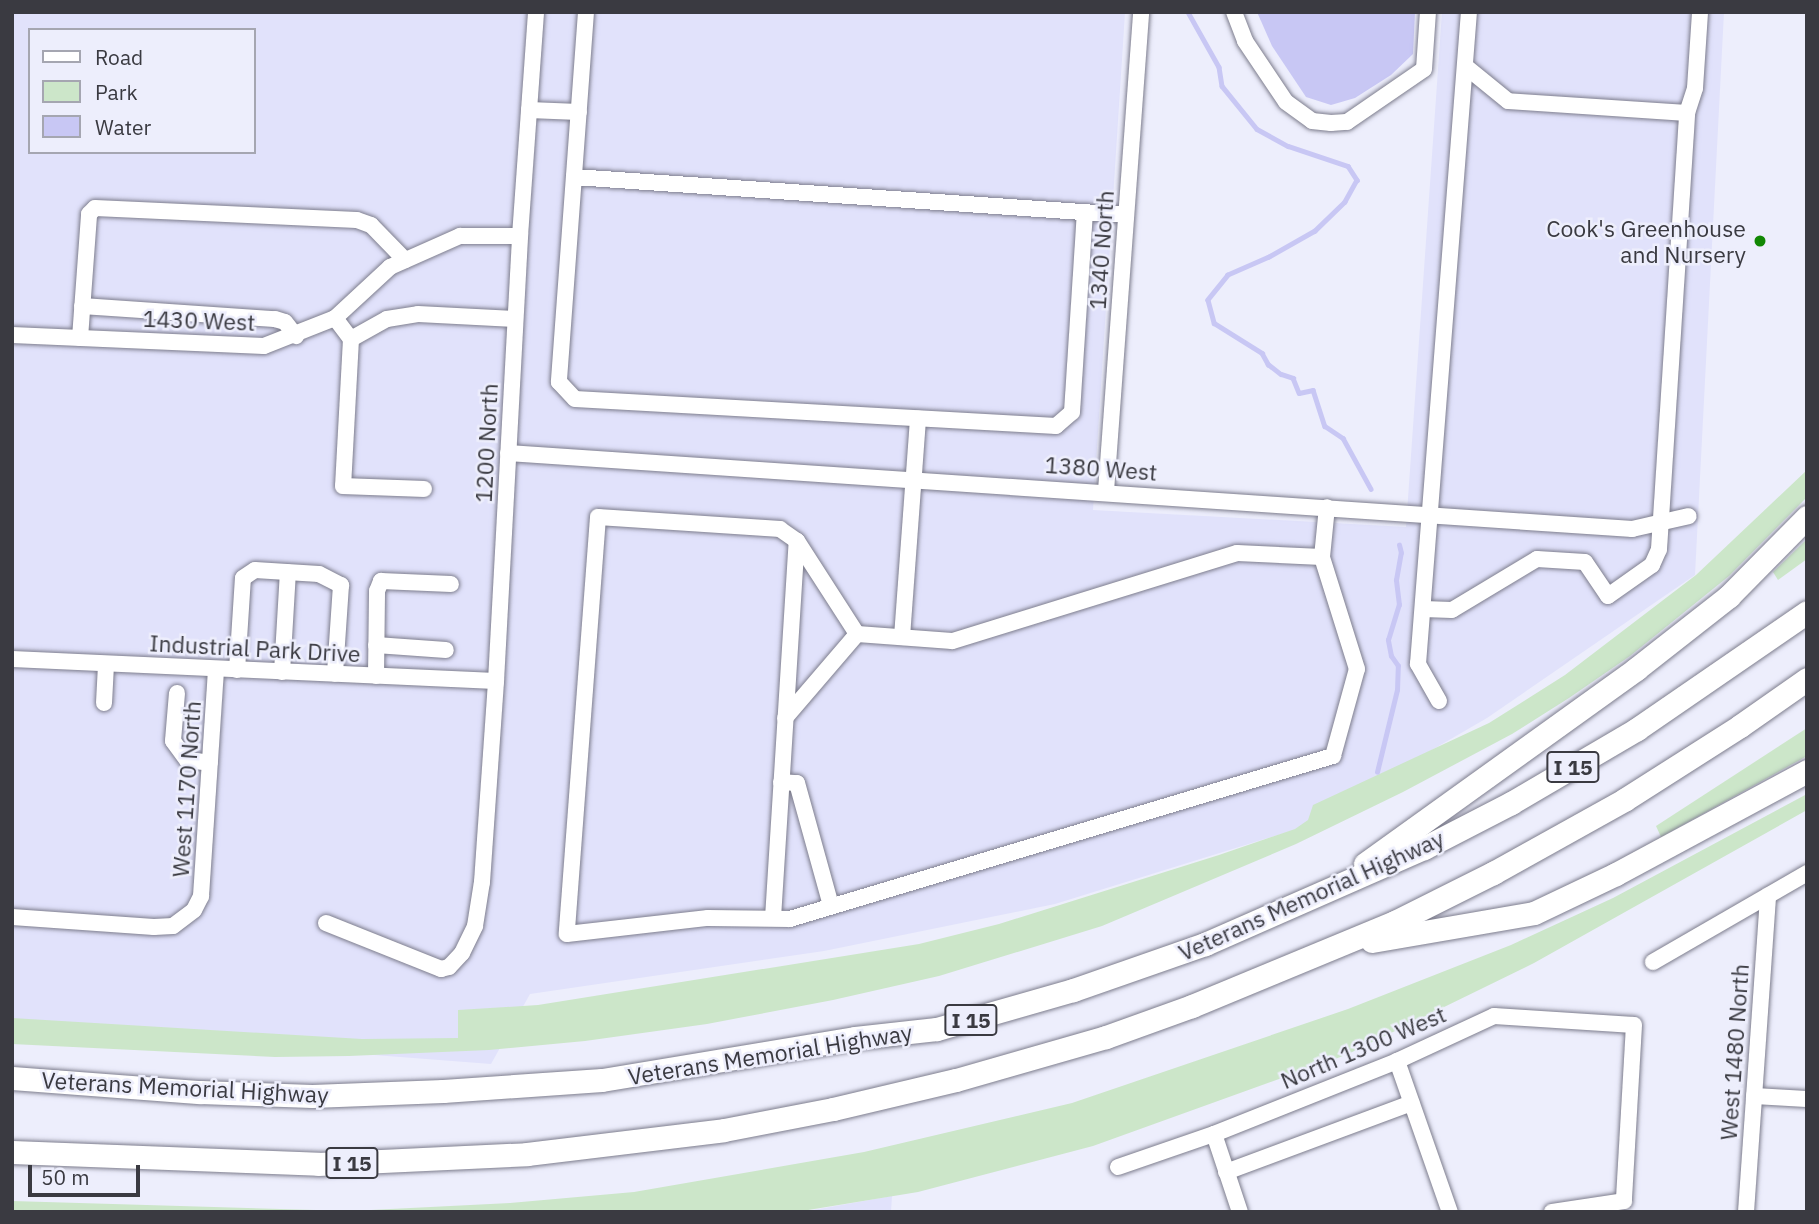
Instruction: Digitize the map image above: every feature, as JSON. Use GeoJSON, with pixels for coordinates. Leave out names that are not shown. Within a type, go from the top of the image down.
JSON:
{"type":"FeatureCollection","features":[{"type":"Feature","properties":{"kind":"highway"},"geometry":{"type":"LineString","coordinates":[[1323,895],[1636,669],[1729,596],[1807,517]]}},
{"type":"Feature","properties":{"kind":"highway","name":"Veterans Memorial Highway"},"geometry":{"type":"LineString","coordinates":[[12,1078],[200,1092],[312,1096],[501,1088],[656,1072],[855,1038],[937,1029],[1134,970],[1323,895],[1424,848],[1566,771],[1712,680],[1807,612]]}},
{"type":"Feature","properties":{"kind":"highway","name":"I 15"},"geometry":{"type":"LineString","coordinates":[[12,1152],[229,1162],[358,1163],[527,1154],[690,1135],[864,1102],[1010,1066],[1180,1011],[1338,947],[1493,873],[1584,823],[1700,752],[1807,679]]}},
{"type":"Feature","properties":{"kind":"highway"},"geometry":{"type":"LineString","coordinates":[[1338,947],[1534,913],[1616,874],[1807,771]]}},
{"type":"Feature","properties":{"kind":"street","name":"1200 North"},"geometry":{"type":"LineString","coordinates":[[326,923],[441,969],[449,967],[462,953],[475,926],[482,876],[496,681],[520,236],[536,12]]}},
{"type":"Feature","properties":{"kind":"street"},"geometry":{"type":"LineString","coordinates":[[586,12],[558,382],[575,399],[1056,426],[1072,412],[1085,212]]}},
{"type":"Feature","properties":{"kind":"street","name":"1340 North"},"geometry":{"type":"LineString","coordinates":[[1106,491],[1142,12]]}},
{"type":"Feature","properties":{"kind":"street"},"geometry":{"type":"LineString","coordinates":[[1234,12],[1245,41],[1286,102],[1312,121],[1332,123],[1347,122],[1424,69],[1428,12]]}},
{"type":"Feature","properties":{"kind":"street"},"geometry":{"type":"LineString","coordinates":[[1439,701],[1418,664],[1469,12]]}},
{"type":"Feature","properties":{"kind":"street"},"geometry":{"type":"LineString","coordinates":[[1423,609],[1452,610],[1537,559],[1585,562],[1608,596],[1652,565],[1659,549],[1687,113],[1695,88],[1700,12]]}},
{"type":"Feature","properties":{"kind":"street"},"geometry":{"type":"LineString","coordinates":[[1465,66],[1508,101],[1687,113]]}},
{"type":"Feature","properties":{"kind":"street"},"geometry":{"type":"LineString","coordinates":[[529,110],[579,112]]}},
{"type":"Feature","properties":{"kind":"street"},"geometry":{"type":"LineString","coordinates":[[574,177],[1126,215]]}},
{"type":"Feature","properties":{"kind":"street"},"geometry":{"type":"LineString","coordinates":[[80,338],[89,214],[94,208],[105,206],[357,220],[379,232],[405,260]]}},
{"type":"Feature","properties":{"kind":"street","name":"1430 West"},"geometry":{"type":"LineString","coordinates":[[12,335],[264,346],[296,336],[335,318],[390,267],[460,236],[520,236]]}},
{"type":"Feature","properties":{"kind":"street"},"geometry":{"type":"LineString","coordinates":[[82,306],[275,318],[285,322],[296,336]]}},
{"type":"Feature","properties":{"kind":"street"},"geometry":{"type":"LineString","coordinates":[[351,339],[387,318],[418,314],[516,319]]}},
{"type":"Feature","properties":{"kind":"street"},"geometry":{"type":"LineString","coordinates":[[335,318],[351,339],[343,486],[424,489]]}},
{"type":"Feature","properties":{"kind":"street"},"geometry":{"type":"LineString","coordinates":[[902,637],[918,418]]}},
{"type":"Feature","properties":{"kind":"street","name":"1380 West"},"geometry":{"type":"LineString","coordinates":[[508,453],[1632,528],[1659,525],[1689,516]]}},
{"type":"Feature","properties":{"kind":"street"},"geometry":{"type":"LineString","coordinates":[[857,634],[797,541],[780,529],[598,517],[567,934],[708,918],[790,919],[1333,756],[1357,669],[1322,557],[1327,507]]}},
{"type":"Feature","properties":{"kind":"street"},"geometry":{"type":"LineString","coordinates":[[773,918],[797,541]]}},
{"type":"Feature","properties":{"kind":"street"},"geometry":{"type":"LineString","coordinates":[[857,634],[952,641],[1237,553],[1322,557]]}},
{"type":"Feature","properties":{"kind":"street"},"geometry":{"type":"LineString","coordinates":[[237,670],[243,578],[255,570],[319,574],[341,585],[335,674]]}},
{"type":"Feature","properties":{"kind":"street"},"geometry":{"type":"LineString","coordinates":[[282,672],[288,572]]}},
{"type":"Feature","properties":{"kind":"street"},"geometry":{"type":"LineString","coordinates":[[376,676],[377,591],[382,581],[451,584]]}},
{"type":"Feature","properties":{"kind":"street"},"geometry":{"type":"LineString","coordinates":[[785,718],[857,634]]}},
{"type":"Feature","properties":{"kind":"street"},"geometry":{"type":"LineString","coordinates":[[376,645],[446,650]]}},
{"type":"Feature","properties":{"kind":"street","name":"Industrial Park Drive"},"geometry":{"type":"LineString","coordinates":[[12,659],[496,681]]}},
{"type":"Feature","properties":{"kind":"street"},"geometry":{"type":"LineString","coordinates":[[104,703],[106,664]]}},
{"type":"Feature","properties":{"kind":"street","name":"West 1170 North"},"geometry":{"type":"LineString","coordinates":[[12,917],[154,928],[173,926],[194,910],[201,896],[216,669]]}},
{"type":"Feature","properties":{"kind":"street"},"geometry":{"type":"LineString","coordinates":[[177,693],[173,741],[187,760],[210,763]]}},
{"type":"Feature","properties":{"kind":"street"},"geometry":{"type":"LineString","coordinates":[[781,782],[797,783],[831,906]]}},
{"type":"Feature","properties":{"kind":"street"},"geometry":{"type":"LineString","coordinates":[[1653,962],[1807,873]]}},
{"type":"Feature","properties":{"kind":"street","name":"West 1480 North"},"geometry":{"type":"LineString","coordinates":[[1746,1212],[1768,895]]}},
{"type":"Feature","properties":{"kind":"street","name":"North 1300 West"},"geometry":{"type":"LineString","coordinates":[[1118,1167],[1214,1134],[1397,1061],[1494,1016],[1634,1025],[1624,1200],[1552,1212]]}},
{"type":"Feature","properties":{"kind":"street"},"geometry":{"type":"LineString","coordinates":[[1397,1061],[1450,1212]]}},
{"type":"Feature","properties":{"kind":"street"},"geometry":{"type":"LineString","coordinates":[[1754,1096],[1807,1099]]}},
{"type":"Feature","properties":{"kind":"street"},"geometry":{"type":"LineString","coordinates":[[1227,1172],[1412,1103]]}},
{"type":"Feature","properties":{"kind":"street"},"geometry":{"type":"LineString","coordinates":[[1214,1134],[1240,1212]]}},
{"type":"Feature","properties":{"kind":"shaded area"},"geometry":{"type":"Polygon","coordinates":[[[12,12],[1125,12],[1093,510],[1406,527],[1442,12],[1724,12],[1695,575],[1487,718],[1294,830],[1055,904],[824,951],[530,994],[491,1064],[12,1027],[12,12]]]}},
{"type":"Feature","properties":{"kind":"shaded area"},"geometry":{"type":"Polygon","coordinates":[[[892,1196],[891,1212],[802,1212],[892,1196]]]}},
{"type":"Feature","properties":{"kind":"green space"},"geometry":{"type":"Polygon","coordinates":[[[1807,470],[1807,497],[1729,576],[1630,656],[1569,698],[1512,734],[1403,792],[1296,844],[1102,926],[939,976],[833,1000],[707,1024],[585,1041],[489,1050],[275,1057],[12,1044],[12,1018],[362,1039],[458,1038],[458,1010],[538,1005],[919,944],[999,924],[1219,855],[1295,829],[1308,820],[1313,805],[1489,723],[1565,675],[1696,575],[1807,470]]]}},
{"type":"Feature","properties":{"kind":"green space"},"geometry":{"type":"Polygon","coordinates":[[[1807,539],[1807,559],[1778,580],[1773,572],[1807,539]]]}},
{"type":"Feature","properties":{"kind":"green space"},"geometry":{"type":"Polygon","coordinates":[[[1807,728],[1807,756],[1661,837],[1656,826],[1807,728]]]}},
{"type":"Feature","properties":{"kind":"green space"},"geometry":{"type":"Polygon","coordinates":[[[1807,794],[1807,810],[1534,963],[1346,1055],[1093,1146],[918,1192],[796,1212],[12,1212],[12,1201],[351,1211],[510,1203],[634,1192],[864,1152],[1072,1103],[1348,1009],[1511,945],[1613,898],[1807,794]]]}},
{"type":"Feature","properties":{"kind":"water"},"geometry":{"type":"Polygon","coordinates":[[[1257,12],[1415,12],[1413,54],[1391,75],[1355,98],[1331,105],[1306,97],[1272,46],[1257,12]]]}},
{"type":"Feature","properties":{"kind":"waterway"},"geometry":{"type":"LineString","coordinates":[[1188,12],[1219,67],[1222,86],[1257,129],[1288,146],[1348,166],[1357,180],[1345,202],[1315,231],[1269,257],[1228,275],[1208,300],[1214,323],[1262,353],[1268,364],[1281,374],[1293,378],[1299,393],[1313,390],[1325,426],[1343,438],[1371,489]]}},
{"type":"Feature","properties":{"kind":"waterway"},"geometry":{"type":"LineString","coordinates":[[1377,772],[1397,690],[1398,666],[1391,656],[1388,640],[1399,605],[1396,580],[1401,553],[1399,545]]}},
{"type":"Feature","properties":{"kind":"place","name":"Cook's Greenhouse and Nursery"},"geometry":{"type":"Point","coordinates":[1760,241]}}]}
